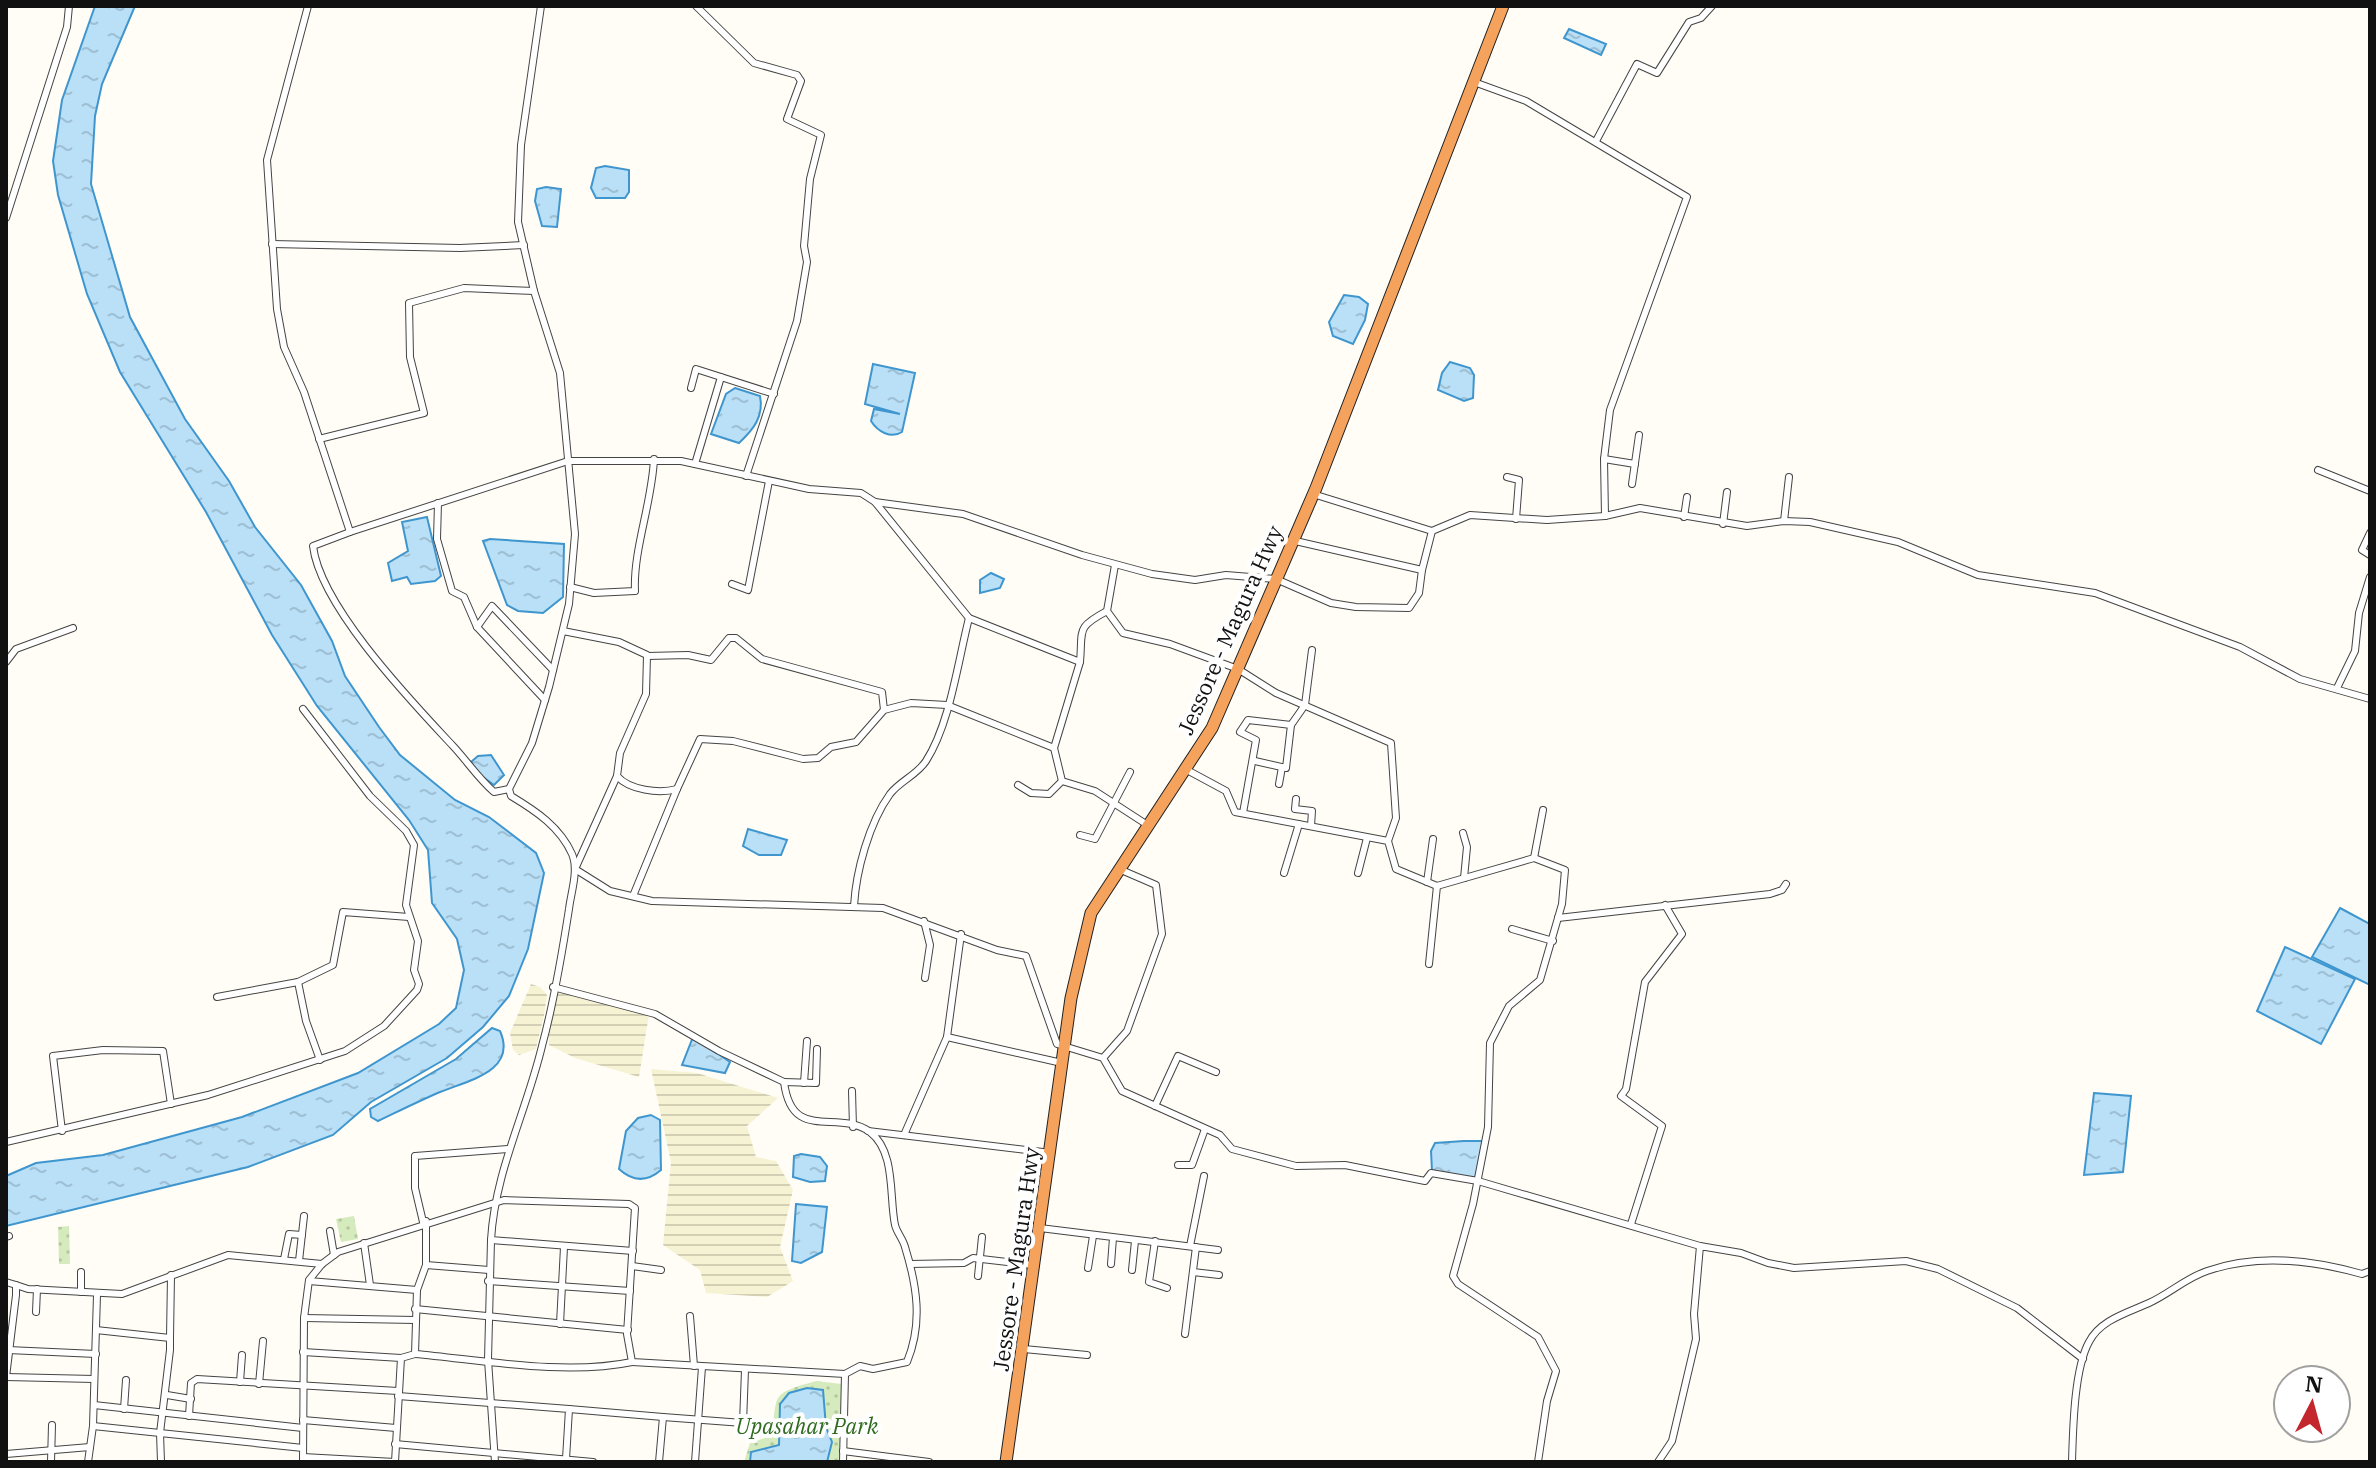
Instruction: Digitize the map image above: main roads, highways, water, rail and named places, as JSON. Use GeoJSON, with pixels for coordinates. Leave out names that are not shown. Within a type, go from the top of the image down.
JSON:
{"type":"FeatureCollection","features":[{"type":"Feature","properties":{"kind":"highway","name":"Jessore - Magura Hwy"},"geometry":{"type":"LineString","coordinates":[[1006,1462],[1082,941],[1095,905],[1212,728],[1313,494],[1503,6]]}},
{"type":"Feature","properties":{"kind":"water"},"geometry":{"type":"Polygon","coordinates":[[[95,6],[135,6],[102,84],[95,116],[91,184],[130,317],[185,419],[229,481],[255,527],[301,585],[332,641],[345,676],[379,727],[400,755],[455,800],[489,817],[536,853],[544,873],[528,949],[509,996],[483,1027],[447,1058],[371,1102],[333,1135],[248,1167],[6,1226],[6,1176],[36,1163],[103,1155],[242,1117],[358,1073],[439,1024],[456,1008],[464,970],[457,939],[432,903],[428,850],[409,820],[317,706],[272,635],[206,512],[120,372],[87,294],[58,195],[53,161],[62,100],[95,6]]]}},
{"type":"Feature","properties":{"kind":"water"},"geometry":{"type":"Polygon","coordinates":[[[1569,29],[1606,44],[1601,55],[1564,38],[1569,29]]]}},
{"type":"Feature","properties":{"kind":"water"},"geometry":{"type":"Polygon","coordinates":[[[605,166],[629,170],[629,192],[625,198],[596,198],[591,188],[596,168],[605,166]]]}},
{"type":"Feature","properties":{"kind":"water"},"geometry":{"type":"Polygon","coordinates":[[[537,189],[561,189],[557,227],[542,226],[535,201],[537,189]]]}},
{"type":"Feature","properties":{"kind":"water"},"geometry":{"type":"Polygon","coordinates":[[[1344,295],[1359,297],[1368,304],[1365,320],[1353,344],[1333,336],[1329,322],[1344,295]]]}},
{"type":"Feature","properties":{"kind":"water"},"geometry":{"type":"Polygon","coordinates":[[[1450,362],[1470,368],[1474,375],[1473,398],[1464,401],[1438,390],[1442,373],[1450,362]]]}},
{"type":"Feature","properties":{"kind":"water"},"geometry":{"type":"Polygon","coordinates":[[[873,364],[915,373],[902,432],[898,434],[885,433],[871,421],[874,409],[900,414],[865,404],[873,364]]]}},
{"type":"Feature","properties":{"kind":"water"},"geometry":{"type":"Polygon","coordinates":[[[735,388],[760,396],[761,403],[757,422],[739,443],[711,434],[726,394],[735,388]]]}},
{"type":"Feature","properties":{"kind":"water"},"geometry":{"type":"Polygon","coordinates":[[[427,517],[441,576],[435,581],[411,584],[407,577],[392,581],[388,563],[408,551],[402,522],[427,517]]]}},
{"type":"Feature","properties":{"kind":"water"},"geometry":{"type":"Polygon","coordinates":[[[483,541],[564,544],[563,597],[543,613],[518,611],[507,605],[483,541]]]}},
{"type":"Feature","properties":{"kind":"water"},"geometry":{"type":"Polygon","coordinates":[[[991,573],[1004,579],[1000,588],[980,593],[980,580],[991,573]]]}},
{"type":"Feature","properties":{"kind":"water"},"geometry":{"type":"Polygon","coordinates":[[[491,755],[504,775],[494,785],[476,772],[471,762],[478,756],[491,755]]]}},
{"type":"Feature","properties":{"kind":"water"},"geometry":{"type":"Polygon","coordinates":[[[748,829],[787,840],[781,855],[759,855],[743,846],[748,829]]]}},
{"type":"Feature","properties":{"kind":"water"},"geometry":{"type":"Polygon","coordinates":[[[2340,908],[2370,924],[2370,985],[2312,957],[2340,908]]]}},
{"type":"Feature","properties":{"kind":"water"},"geometry":{"type":"Polygon","coordinates":[[[2285,947],[2355,979],[2321,1044],[2257,1011],[2285,947]]]}},
{"type":"Feature","properties":{"kind":"water"},"geometry":{"type":"Polygon","coordinates":[[[492,1028],[500,1031],[504,1045],[502,1056],[486,1073],[378,1121],[371,1117],[370,1109],[456,1059],[492,1028]]]}},
{"type":"Feature","properties":{"kind":"water"},"geometry":{"type":"Polygon","coordinates":[[[693,1037],[730,1062],[725,1073],[682,1065],[693,1037]]]}},
{"type":"Feature","properties":{"kind":"water"},"geometry":{"type":"Polygon","coordinates":[[[2094,1093],[2131,1096],[2123,1172],[2084,1175],[2094,1093]]]}},
{"type":"Feature","properties":{"kind":"water"},"geometry":{"type":"Polygon","coordinates":[[[651,1115],[660,1120],[661,1170],[650,1177],[635,1178],[619,1169],[626,1131],[638,1118],[651,1115]]]}},
{"type":"Feature","properties":{"kind":"water"},"geometry":{"type":"Polygon","coordinates":[[[1484,1141],[1475,1179],[1432,1171],[1431,1151],[1435,1143],[1484,1141]]]}},
{"type":"Feature","properties":{"kind":"water"},"geometry":{"type":"Polygon","coordinates":[[[794,1156],[820,1157],[827,1166],[825,1181],[810,1182],[793,1177],[794,1156]]]}},
{"type":"Feature","properties":{"kind":"water"},"geometry":{"type":"Polygon","coordinates":[[[796,1204],[827,1207],[822,1252],[801,1263],[792,1261],[796,1204]]]}},
{"type":"Feature","properties":{"kind":"water","name":"Upasahar Park"},"geometry":{"type":"Polygon","coordinates":[[[807,1388],[823,1390],[826,1427],[832,1442],[827,1462],[750,1462],[751,1452],[779,1445],[780,1404],[789,1393],[807,1388]]]}}]}
